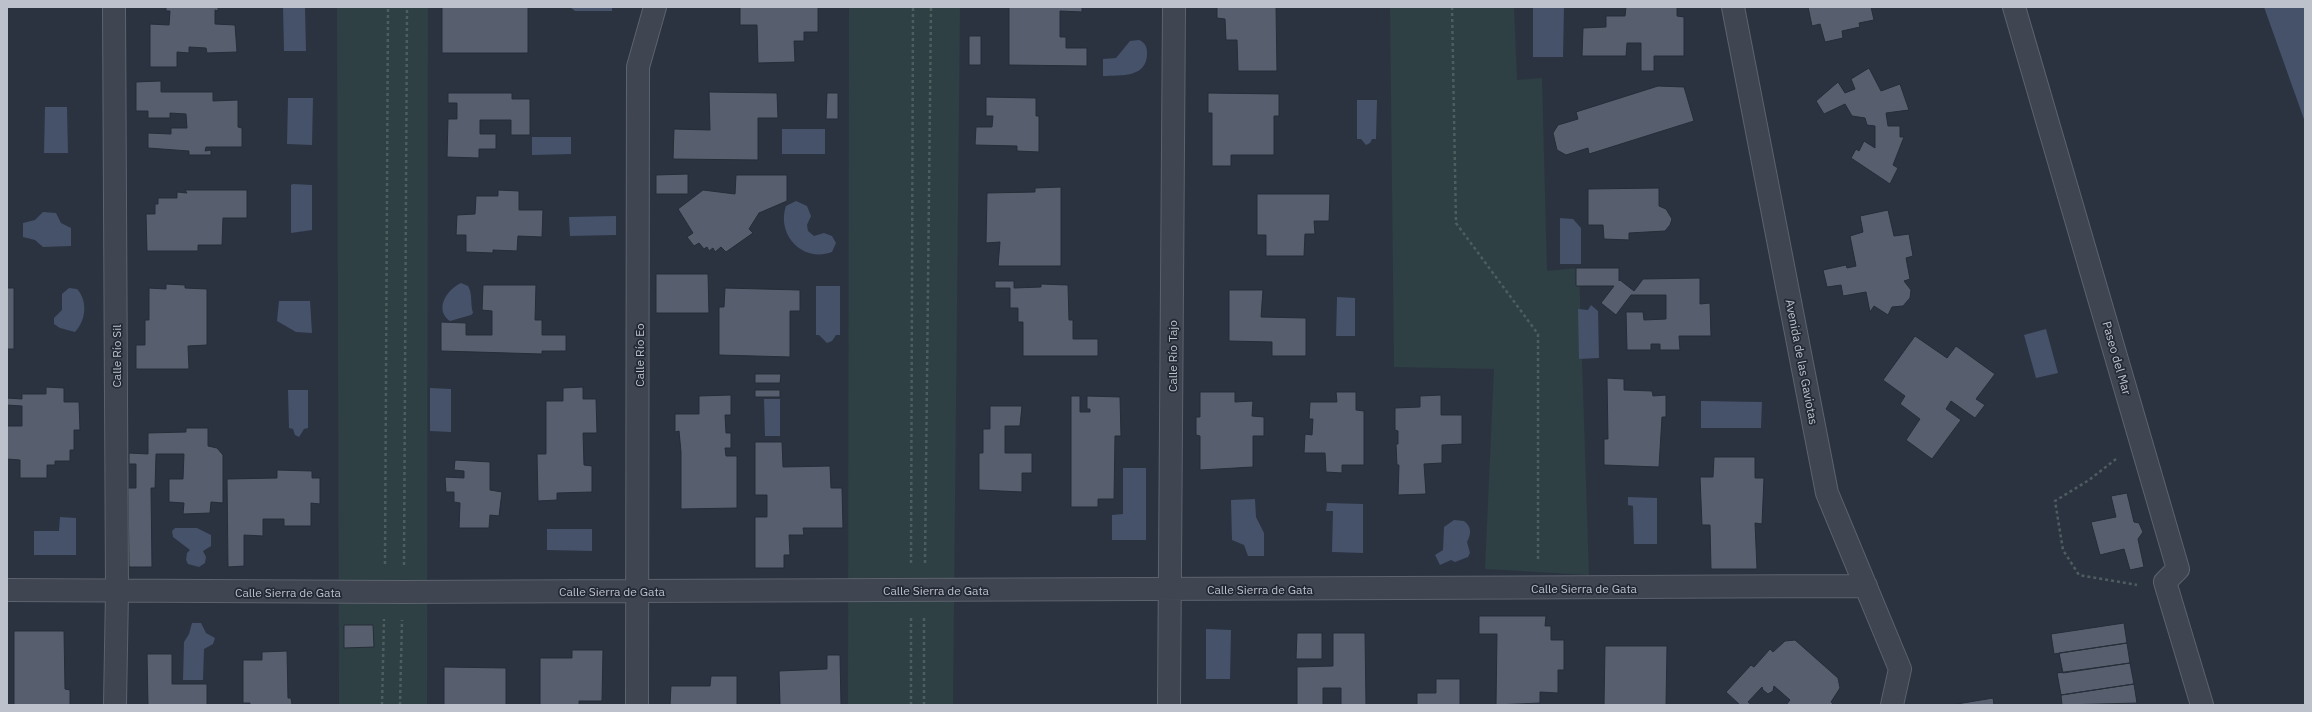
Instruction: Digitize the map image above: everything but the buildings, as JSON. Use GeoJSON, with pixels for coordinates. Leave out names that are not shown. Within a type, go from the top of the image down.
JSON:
{"type":"FeatureCollection","features":[{"type":"Feature","properties":{"kind":"street","name":"Calle Río Sil"},"geometry":{"type":"LineString","coordinates":[[114,7],[117,591],[115,705]]}},
{"type":"Feature","properties":{"kind":"street","name":"Calle Río Eo"},"geometry":{"type":"LineString","coordinates":[[637,705],[639,591],[638,67],[655,7]]}},
{"type":"Feature","properties":{"kind":"street","name":"Calle Río Tajo"},"geometry":{"type":"LineString","coordinates":[[1169,705],[1174,7]]}},
{"type":"Feature","properties":{"kind":"street","name":"Avenida de las Gaviotas"},"geometry":{"type":"LineString","coordinates":[[1733,7],[1827,493],[1900,669],[1892,705]]}},
{"type":"Feature","properties":{"kind":"street","name":"Paseo del Mar"},"geometry":{"type":"LineString","coordinates":[[2014,7],[2178,570],[2165,582],[2202,705]]}},
{"type":"Feature","properties":{"kind":"street","name":"Calle Sierra de Gata"},"geometry":{"type":"LineString","coordinates":[[7,590],[394,592],[1866,586]]}},
{"type":"Feature","properties":{"kind":"path"},"geometry":{"type":"LineString","coordinates":[[388,7],[394,592],[400,705]]}},
{"type":"Feature","properties":{"kind":"path"},"geometry":{"type":"LineString","coordinates":[[382,705],[394,592],[407,7]]}},
{"type":"Feature","properties":{"kind":"path"},"geometry":{"type":"LineString","coordinates":[[913,7],[918,590],[924,705]]}},
{"type":"Feature","properties":{"kind":"path"},"geometry":{"type":"LineString","coordinates":[[911,705],[918,590],[931,7]]}},
{"type":"Feature","properties":{"kind":"path"},"geometry":{"type":"LineString","coordinates":[[1452,7],[1456,223],[1538,334],[1538,588]]}},
{"type":"Feature","properties":{"kind":"path"},"geometry":{"type":"LineString","coordinates":[[2118,456],[2089,480],[2055,501],[2063,550],[2079,575],[2142,587]]}},
{"type":"Feature","properties":{"kind":"shaded area"},"geometry":{"type":"Polygon","coordinates":[[[337,7],[428,7],[427,705],[339,705],[337,7]]]}},
{"type":"Feature","properties":{"kind":"shaded area"},"geometry":{"type":"Polygon","coordinates":[[[849,7],[960,7],[953,705],[848,705],[849,7]]]}},
{"type":"Feature","properties":{"kind":"shaded area"},"geometry":{"type":"Polygon","coordinates":[[[1390,7],[1514,7],[1517,80],[1542,78],[1547,271],[1579,268],[1589,575],[1485,569],[1494,369],[1394,367],[1390,7]]]}},
{"type":"Feature","properties":{"kind":"water"},"geometry":{"type":"Polygon","coordinates":[[[283,7],[305,7],[306,51],[284,51],[283,7]]]}},
{"type":"Feature","properties":{"kind":"water"},"geometry":{"type":"Polygon","coordinates":[[[570,7],[612,7],[612,11],[575,11],[570,7]]]}},
{"type":"Feature","properties":{"kind":"water"},"geometry":{"type":"Polygon","coordinates":[[[1533,7],[1564,7],[1563,57],[1533,57],[1533,7]]]}},
{"type":"Feature","properties":{"kind":"water"},"geometry":{"type":"Polygon","coordinates":[[[2264,7],[2305,7],[2305,122],[2264,7]]]}},
{"type":"Feature","properties":{"kind":"water"},"geometry":{"type":"Polygon","coordinates":[[[1139,40],[1145,44],[1147,50],[1146,60],[1143,67],[1138,71],[1125,75],[1103,76],[1103,59],[1116,58],[1130,41],[1139,40]]]}},
{"type":"Feature","properties":{"kind":"water"},"geometry":{"type":"Polygon","coordinates":[[[288,98],[313,98],[312,145],[287,144],[288,98]]]}},
{"type":"Feature","properties":{"kind":"water"},"geometry":{"type":"Polygon","coordinates":[[[1357,100],[1377,100],[1376,139],[1372,139],[1370,143],[1366,145],[1361,139],[1357,139],[1357,100]]]}},
{"type":"Feature","properties":{"kind":"water"},"geometry":{"type":"Polygon","coordinates":[[[45,107],[67,107],[68,153],[44,153],[45,107]]]}},
{"type":"Feature","properties":{"kind":"water"},"geometry":{"type":"Polygon","coordinates":[[[782,129],[825,129],[825,154],[782,154],[782,129]]]}},
{"type":"Feature","properties":{"kind":"water"},"geometry":{"type":"Polygon","coordinates":[[[532,137],[571,137],[571,154],[532,155],[532,137]]]}},
{"type":"Feature","properties":{"kind":"water"},"geometry":{"type":"Polygon","coordinates":[[[291,185],[312,185],[312,230],[291,233],[291,185]]]}},
{"type":"Feature","properties":{"kind":"water"},"geometry":{"type":"Polygon","coordinates":[[[796,201],[807,206],[811,216],[807,225],[808,231],[814,236],[824,233],[832,236],[836,243],[832,252],[811,254],[794,244],[785,227],[784,217],[786,206],[796,201]]]}},
{"type":"Feature","properties":{"kind":"water"},"geometry":{"type":"Polygon","coordinates":[[[43,212],[56,213],[61,223],[71,228],[71,246],[43,247],[35,240],[23,237],[23,223],[35,220],[43,212]]]}},
{"type":"Feature","properties":{"kind":"water"},"geometry":{"type":"Polygon","coordinates":[[[616,216],[616,235],[570,236],[569,217],[616,216]]]}},
{"type":"Feature","properties":{"kind":"water"},"geometry":{"type":"Polygon","coordinates":[[[1560,218],[1573,219],[1581,228],[1581,264],[1560,264],[1560,218]]]}},
{"type":"Feature","properties":{"kind":"water"},"geometry":{"type":"Polygon","coordinates":[[[461,283],[468,286],[470,289],[473,313],[471,315],[450,321],[445,316],[442,306],[451,290],[461,283]]]}},
{"type":"Feature","properties":{"kind":"water"},"geometry":{"type":"Polygon","coordinates":[[[816,286],[840,286],[840,335],[836,335],[832,341],[827,343],[819,335],[816,335],[816,286]]]}},
{"type":"Feature","properties":{"kind":"water"},"geometry":{"type":"Polygon","coordinates":[[[69,288],[77,289],[81,294],[84,305],[82,322],[75,332],[60,328],[54,324],[54,318],[62,310],[62,294],[69,288]]]}},
{"type":"Feature","properties":{"kind":"water"},"geometry":{"type":"Polygon","coordinates":[[[1337,297],[1355,298],[1355,336],[1336,336],[1337,297]]]}},
{"type":"Feature","properties":{"kind":"water"},"geometry":{"type":"Polygon","coordinates":[[[279,301],[310,301],[312,333],[296,332],[277,321],[279,301]]]}},
{"type":"Feature","properties":{"kind":"water"},"geometry":{"type":"Polygon","coordinates":[[[1591,305],[1598,311],[1599,358],[1579,359],[1578,309],[1588,310],[1591,305]]]}},
{"type":"Feature","properties":{"kind":"water"},"geometry":{"type":"Polygon","coordinates":[[[2046,329],[2058,373],[2036,378],[2024,335],[2046,329]]]}},
{"type":"Feature","properties":{"kind":"water"},"geometry":{"type":"Polygon","coordinates":[[[430,388],[451,389],[451,432],[430,431],[430,388]]]}},
{"type":"Feature","properties":{"kind":"water"},"geometry":{"type":"Polygon","coordinates":[[[288,390],[308,390],[308,428],[304,429],[299,437],[295,435],[293,429],[289,428],[288,390]]]}},
{"type":"Feature","properties":{"kind":"water"},"geometry":{"type":"Polygon","coordinates":[[[764,399],[780,399],[780,436],[765,436],[764,399]]]}},
{"type":"Feature","properties":{"kind":"water"},"geometry":{"type":"Polygon","coordinates":[[[1701,401],[1762,402],[1761,428],[1701,428],[1701,401]]]}},
{"type":"Feature","properties":{"kind":"water"},"geometry":{"type":"Polygon","coordinates":[[[1123,468],[1146,468],[1146,540],[1112,540],[1112,515],[1123,514],[1123,468]]]}},
{"type":"Feature","properties":{"kind":"water"},"geometry":{"type":"Polygon","coordinates":[[[1628,497],[1657,498],[1657,544],[1634,544],[1633,506],[1628,505],[1628,497]]]}},
{"type":"Feature","properties":{"kind":"water"},"geometry":{"type":"Polygon","coordinates":[[[1255,499],[1256,517],[1264,533],[1264,556],[1248,556],[1244,545],[1232,540],[1231,500],[1255,499]]]}},
{"type":"Feature","properties":{"kind":"water"},"geometry":{"type":"Polygon","coordinates":[[[1327,503],[1363,504],[1363,553],[1332,552],[1333,511],[1326,511],[1327,503]]]}},
{"type":"Feature","properties":{"kind":"water"},"geometry":{"type":"Polygon","coordinates":[[[60,517],[76,518],[76,555],[34,555],[34,531],[59,531],[60,517]]]}},
{"type":"Feature","properties":{"kind":"water"},"geometry":{"type":"Polygon","coordinates":[[[1454,520],[1464,521],[1470,528],[1467,542],[1470,553],[1468,557],[1455,562],[1451,560],[1440,565],[1435,555],[1443,550],[1444,527],[1454,520]]]}},
{"type":"Feature","properties":{"kind":"water"},"geometry":{"type":"Polygon","coordinates":[[[175,528],[197,528],[211,535],[211,546],[203,551],[206,557],[205,563],[199,567],[188,564],[186,560],[187,553],[190,550],[173,537],[172,531],[175,528]]]}},
{"type":"Feature","properties":{"kind":"water"},"geometry":{"type":"Polygon","coordinates":[[[547,529],[592,529],[592,551],[547,550],[547,529]]]}},
{"type":"Feature","properties":{"kind":"water"},"geometry":{"type":"Polygon","coordinates":[[[192,623],[201,623],[206,633],[215,638],[213,644],[204,649],[203,680],[183,680],[184,642],[189,634],[192,623]]]}},
{"type":"Feature","properties":{"kind":"water"},"geometry":{"type":"Polygon","coordinates":[[[1206,629],[1231,630],[1230,679],[1206,679],[1206,629]]]}}]}
